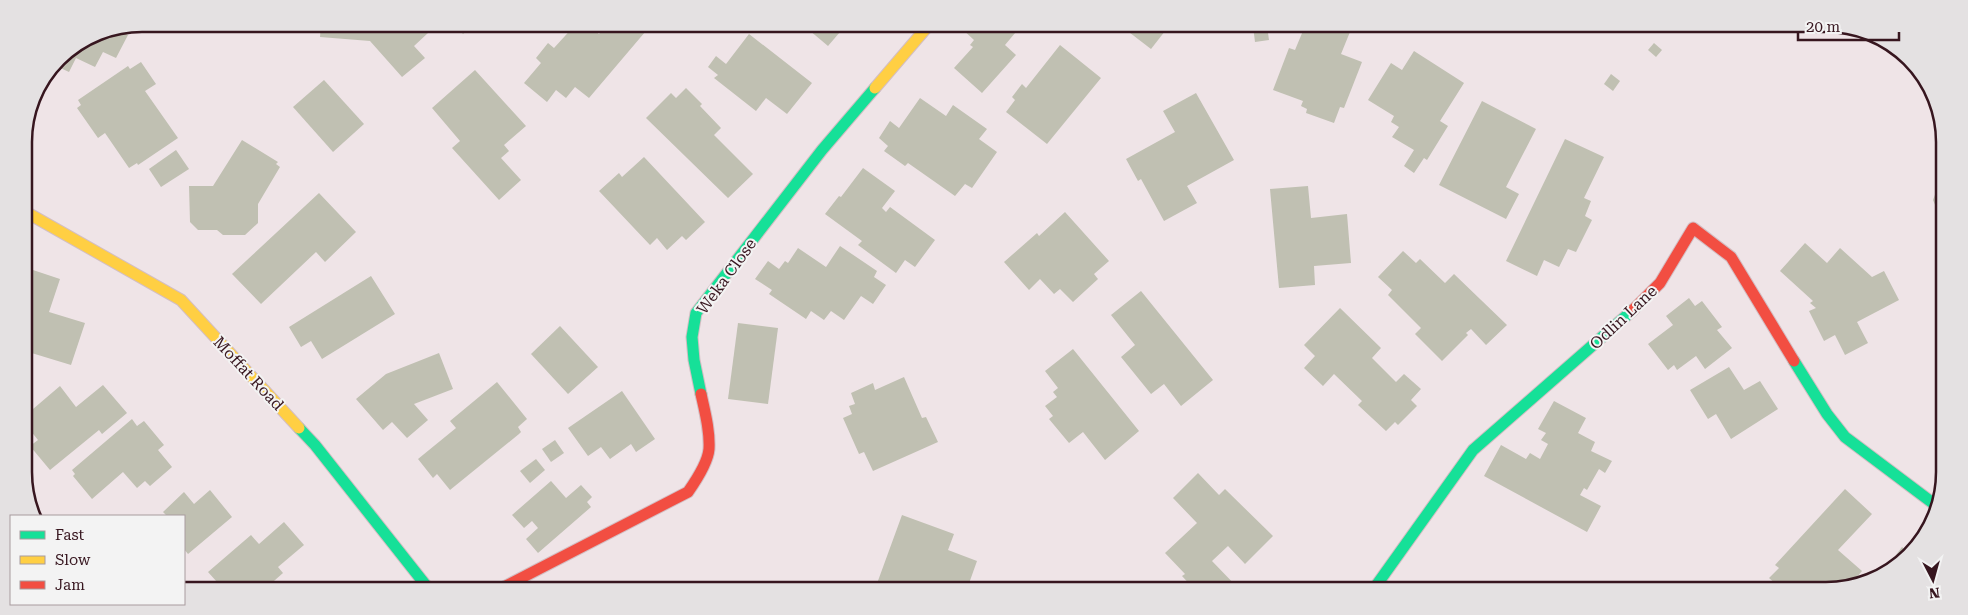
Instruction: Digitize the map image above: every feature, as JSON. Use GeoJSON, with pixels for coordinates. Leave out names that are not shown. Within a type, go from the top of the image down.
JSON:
{"type":"FeatureCollection","features":[{"type":"Feature","properties":{"kind":"street","name":"Weka Close"},"geometry":{"type":"LineString","coordinates":[[514,582],[688,492],[697,479],[709,451],[706,417],[694,360],[692,337],[696,313],[822,150],[923,32]]}},
{"type":"Feature","properties":{"kind":"street","name":"Moffat Road"},"geometry":{"type":"LineString","coordinates":[[33,216],[182,300],[315,445],[423,582]]}},
{"type":"Feature","properties":{"kind":"street","name":"Odlin Lane"},"geometry":{"type":"LineString","coordinates":[[1378,582],[1473,450],[1642,302],[1660,283],[1693,228],[1732,257],[1754,297],[1827,414],[1845,437],[1932,502]]}},
{"type":"Feature","properties":{"kind":"building"},"geometry":{"type":"Polygon","coordinates":[[[320,32],[428,33],[414,46],[425,58],[402,77],[370,41],[320,37],[320,32]]]}},
{"type":"Feature","properties":{"kind":"building"},"geometry":{"type":"Polygon","coordinates":[[[569,32],[597,32],[599,34],[601,32],[645,32],[589,98],[575,87],[566,98],[556,90],[547,102],[524,83],[541,63],[536,58],[548,43],[554,48],[569,32]]]}},
{"type":"Feature","properties":{"kind":"building"},"geometry":{"type":"Polygon","coordinates":[[[811,32],[840,32],[828,46],[811,32]]]}},
{"type":"Feature","properties":{"kind":"building"},"geometry":{"type":"Polygon","coordinates":[[[965,32],[1016,32],[1005,45],[1016,55],[982,93],[954,68],[973,47],[970,45],[974,40],[965,32]]]}},
{"type":"Feature","properties":{"kind":"building"},"geometry":{"type":"Polygon","coordinates":[[[1129,32],[1164,32],[1151,49],[1129,32]]]}},
{"type":"Feature","properties":{"kind":"building"},"geometry":{"type":"Polygon","coordinates":[[[1254,32],[1268,32],[1269,40],[1255,42],[1254,32]]]}},
{"type":"Feature","properties":{"kind":"building"},"geometry":{"type":"Polygon","coordinates":[[[1302,32],[1350,32],[1341,54],[1362,62],[1344,108],[1340,107],[1334,123],[1306,113],[1307,109],[1301,106],[1303,101],[1273,90],[1289,48],[1295,50],[1302,32]]]}},
{"type":"Feature","properties":{"kind":"building"},"geometry":{"type":"Polygon","coordinates":[[[125,34],[128,35],[116,58],[103,52],[95,67],[76,58],[69,72],[62,68],[87,47],[107,38],[125,34]]]}},
{"type":"Feature","properties":{"kind":"building"},"geometry":{"type":"Polygon","coordinates":[[[749,34],[812,83],[787,114],[766,98],[756,111],[714,78],[718,75],[708,67],[716,56],[726,64],[749,34]]]}},
{"type":"Feature","properties":{"kind":"building"},"geometry":{"type":"Polygon","coordinates":[[[1654,43],[1662,50],[1656,57],[1648,50],[1654,43]]]}},
{"type":"Feature","properties":{"kind":"building"},"geometry":{"type":"Polygon","coordinates":[[[1060,45],[1101,78],[1047,144],[1006,112],[1015,100],[1012,97],[1022,84],[1026,88],[1060,45]]]}},
{"type":"Feature","properties":{"kind":"building"},"geometry":{"type":"Polygon","coordinates":[[[1414,51],[1464,83],[1440,121],[1448,126],[1427,160],[1424,158],[1414,173],[1404,166],[1414,150],[1392,137],[1399,127],[1391,122],[1394,116],[1368,100],[1391,63],[1402,70],[1414,51]]]}},
{"type":"Feature","properties":{"kind":"building"},"geometry":{"type":"Polygon","coordinates":[[[141,62],[156,84],[145,91],[178,138],[138,165],[137,163],[129,168],[105,133],[98,138],[77,108],[81,105],[78,100],[128,66],[130,69],[141,62]]]}},
{"type":"Feature","properties":{"kind":"building"},"geometry":{"type":"Polygon","coordinates":[[[475,70],[526,126],[504,145],[509,151],[501,158],[521,180],[499,200],[452,148],[460,141],[432,108],[475,70]]]}},
{"type":"Feature","properties":{"kind":"building"},"geometry":{"type":"Polygon","coordinates":[[[1611,74],[1620,81],[1613,91],[1604,84],[1611,74]]]}},
{"type":"Feature","properties":{"kind":"building"},"geometry":{"type":"Polygon","coordinates":[[[324,80],[364,124],[333,152],[293,107],[324,80]]]}},
{"type":"Feature","properties":{"kind":"building"},"geometry":{"type":"Polygon","coordinates":[[[686,88],[702,104],[700,106],[721,128],[714,135],[753,174],[728,198],[646,118],[671,93],[676,98],[686,88]]]}},
{"type":"Feature","properties":{"kind":"building"},"geometry":{"type":"Polygon","coordinates":[[[1196,93],[1234,160],[1187,186],[1197,203],[1164,221],[1141,179],[1138,181],[1126,159],[1175,132],[1163,111],[1196,93]]]}},
{"type":"Feature","properties":{"kind":"building"},"geometry":{"type":"Polygon","coordinates":[[[920,98],[946,116],[953,105],[987,129],[979,139],[997,152],[972,188],[965,184],[955,196],[908,163],[905,166],[884,151],[888,146],[879,138],[890,121],[899,128],[920,98]]]}},
{"type":"Feature","properties":{"kind":"building"},"geometry":{"type":"Polygon","coordinates":[[[1482,101],[1536,129],[1506,187],[1519,194],[1506,219],[1439,185],[1482,101]]]}},
{"type":"Feature","properties":{"kind":"building"},"geometry":{"type":"Polygon","coordinates":[[[1565,139],[1604,157],[1584,198],[1591,201],[1585,216],[1592,220],[1576,252],[1568,249],[1559,267],[1544,260],[1537,276],[1506,261],[1565,139]]]}},
{"type":"Feature","properties":{"kind":"building"},"geometry":{"type":"Polygon","coordinates":[[[242,140],[278,162],[276,164],[280,167],[258,204],[258,223],[245,235],[223,235],[217,230],[198,230],[190,222],[189,186],[213,186],[242,140]]]}},
{"type":"Feature","properties":{"kind":"building"},"geometry":{"type":"Polygon","coordinates":[[[176,150],[189,169],[161,187],[149,169],[176,150]]]}},
{"type":"Feature","properties":{"kind":"building"},"geometry":{"type":"Polygon","coordinates":[[[644,157],[705,222],[686,240],[682,236],[667,250],[657,238],[650,245],[599,191],[619,173],[622,177],[644,157]]]}},
{"type":"Feature","properties":{"kind":"building"},"geometry":{"type":"Polygon","coordinates":[[[863,168],[895,191],[882,208],[886,212],[890,207],[935,240],[915,267],[905,260],[896,273],[858,245],[862,241],[825,214],[839,196],[841,197],[863,168]]]}},
{"type":"Feature","properties":{"kind":"building"},"geometry":{"type":"Polygon","coordinates":[[[1308,186],[1311,218],[1347,214],[1351,263],[1314,266],[1315,285],[1279,288],[1270,189],[1308,186]]]}},
{"type":"Feature","properties":{"kind":"building"},"geometry":{"type":"Polygon","coordinates":[[[1936,192],[1936,207],[1933,200],[1936,192]]]}},
{"type":"Feature","properties":{"kind":"building"},"geometry":{"type":"Polygon","coordinates":[[[319,193],[356,232],[325,262],[316,252],[261,304],[232,274],[319,193]]]}},
{"type":"Feature","properties":{"kind":"building"},"geometry":{"type":"Polygon","coordinates":[[[1065,212],[1109,261],[1094,274],[1098,279],[1073,302],[1060,289],[1054,294],[1040,279],[1029,290],[1004,262],[1037,233],[1039,236],[1065,212]]]}},
{"type":"Feature","properties":{"kind":"building"},"geometry":{"type":"Polygon","coordinates":[[[1805,243],[1827,263],[1840,248],[1872,277],[1884,271],[1899,300],[1857,322],[1868,343],[1845,355],[1835,335],[1824,341],[1809,311],[1816,308],[1810,303],[1813,301],[1780,271],[1805,243]]]}},
{"type":"Feature","properties":{"kind":"building"},"geometry":{"type":"Polygon","coordinates":[[[840,246],[877,271],[874,277],[886,285],[873,304],[861,296],[844,320],[831,311],[824,320],[811,311],[806,319],[769,294],[772,290],[755,279],[768,261],[779,269],[785,261],[788,263],[798,248],[826,267],[840,246]]]}},
{"type":"Feature","properties":{"kind":"building"},"geometry":{"type":"Polygon","coordinates":[[[1403,251],[1416,263],[1420,259],[1445,283],[1454,274],[1507,325],[1486,345],[1471,329],[1466,333],[1468,335],[1442,361],[1415,334],[1421,328],[1388,295],[1392,290],[1378,277],[1403,251]]]}},
{"type":"Feature","properties":{"kind":"building"},"geometry":{"type":"Polygon","coordinates":[[[33,271],[60,279],[49,312],[85,323],[71,365],[32,353],[33,271]]]}},
{"type":"Feature","properties":{"kind":"building"},"geometry":{"type":"Polygon","coordinates":[[[371,276],[395,314],[322,359],[311,341],[301,347],[289,327],[371,276]]]}},
{"type":"Feature","properties":{"kind":"building"},"geometry":{"type":"Polygon","coordinates":[[[1141,291],[1213,380],[1181,406],[1164,384],[1151,394],[1121,357],[1135,345],[1111,315],[1141,291]]]}},
{"type":"Feature","properties":{"kind":"building"},"geometry":{"type":"Polygon","coordinates":[[[1689,298],[1695,306],[1702,301],[1722,327],[1717,330],[1732,348],[1705,369],[1696,356],[1677,370],[1674,365],[1668,370],[1648,344],[1673,325],[1666,316],[1689,298]]]}},
{"type":"Feature","properties":{"kind":"building"},"geometry":{"type":"Polygon","coordinates":[[[1340,308],[1381,348],[1372,358],[1396,382],[1404,374],[1421,389],[1411,400],[1417,406],[1398,425],[1395,422],[1386,431],[1358,405],[1362,401],[1334,374],[1323,386],[1304,368],[1315,356],[1304,345],[1340,308]]]}},
{"type":"Feature","properties":{"kind":"building"},"geometry":{"type":"Polygon","coordinates":[[[738,323],[778,328],[768,404],[728,399],[738,323]]]}},
{"type":"Feature","properties":{"kind":"building"},"geometry":{"type":"Polygon","coordinates":[[[560,326],[598,367],[568,394],[531,354],[560,326]]]}},
{"type":"Feature","properties":{"kind":"building"},"geometry":{"type":"Polygon","coordinates":[[[1073,349],[1139,431],[1105,460],[1083,432],[1069,443],[1049,419],[1053,416],[1045,406],[1057,397],[1053,392],[1058,388],[1045,371],[1073,349]]]}},
{"type":"Feature","properties":{"kind":"building"},"geometry":{"type":"Polygon","coordinates":[[[439,353],[453,389],[414,404],[428,420],[407,438],[392,422],[383,430],[356,399],[386,374],[439,353]]]}},
{"type":"Feature","properties":{"kind":"building"},"geometry":{"type":"Polygon","coordinates":[[[1729,367],[1744,390],[1760,381],[1778,409],[1731,439],[1716,414],[1708,419],[1690,390],[1729,367]]]}},
{"type":"Feature","properties":{"kind":"building"},"geometry":{"type":"Polygon","coordinates":[[[904,377],[922,418],[926,417],[938,442],[873,471],[864,452],[859,454],[843,418],[852,414],[849,406],[855,404],[851,393],[873,383],[875,390],[904,377]]]}},
{"type":"Feature","properties":{"kind":"building"},"geometry":{"type":"Polygon","coordinates":[[[497,382],[527,419],[518,427],[521,432],[519,434],[450,490],[437,474],[433,478],[418,459],[456,428],[450,421],[497,382]]]}},
{"type":"Feature","properties":{"kind":"building"},"geometry":{"type":"Polygon","coordinates":[[[103,385],[127,413],[102,434],[99,430],[50,470],[32,448],[32,444],[38,440],[32,433],[32,410],[60,386],[76,407],[103,385]]]}},
{"type":"Feature","properties":{"kind":"building"},"geometry":{"type":"Polygon","coordinates":[[[622,391],[655,439],[636,452],[631,444],[610,459],[601,447],[588,456],[568,428],[622,391]]]}},
{"type":"Feature","properties":{"kind":"building"},"geometry":{"type":"Polygon","coordinates":[[[1554,401],[1586,418],[1578,433],[1595,442],[1591,451],[1612,461],[1605,473],[1599,469],[1587,490],[1584,488],[1580,495],[1601,506],[1587,532],[1484,476],[1501,445],[1526,459],[1530,453],[1540,459],[1548,444],[1541,440],[1546,433],[1538,429],[1554,401]]]}},
{"type":"Feature","properties":{"kind":"building"},"geometry":{"type":"Polygon","coordinates":[[[132,419],[137,426],[144,421],[164,445],[158,450],[172,467],[150,486],[145,481],[137,488],[123,472],[92,499],[73,476],[75,474],[72,470],[132,419]]]}},
{"type":"Feature","properties":{"kind":"building"},"geometry":{"type":"Polygon","coordinates":[[[555,440],[564,453],[551,462],[542,449],[555,440]]]}},
{"type":"Feature","properties":{"kind":"building"},"geometry":{"type":"Polygon","coordinates":[[[536,459],[545,470],[530,483],[520,471],[536,459]]]}},
{"type":"Feature","properties":{"kind":"building"},"geometry":{"type":"Polygon","coordinates":[[[1198,473],[1219,495],[1225,489],[1273,536],[1245,564],[1228,546],[1212,561],[1232,582],[1188,582],[1182,576],[1185,574],[1165,553],[1197,523],[1173,498],[1198,473]]]}},
{"type":"Feature","properties":{"kind":"building"},"geometry":{"type":"Polygon","coordinates":[[[551,481],[566,498],[581,485],[592,497],[587,502],[591,507],[538,553],[526,539],[538,528],[532,521],[524,528],[512,515],[551,481]]]}},
{"type":"Feature","properties":{"kind":"building"},"geometry":{"type":"Polygon","coordinates":[[[1845,489],[1872,514],[1838,550],[1862,571],[1856,578],[1840,582],[1774,582],[1769,578],[1779,568],[1775,565],[1845,489]]]}},
{"type":"Feature","properties":{"kind":"building"},"geometry":{"type":"Polygon","coordinates":[[[210,490],[232,517],[188,554],[185,550],[185,515],[166,515],[163,512],[184,492],[194,504],[210,490]]]}},
{"type":"Feature","properties":{"kind":"building"},"geometry":{"type":"Polygon","coordinates":[[[902,515],[954,534],[948,550],[977,561],[970,582],[878,582],[902,515]]]}},
{"type":"Feature","properties":{"kind":"building"},"geometry":{"type":"Polygon","coordinates":[[[284,522],[304,545],[278,567],[283,573],[273,582],[217,582],[208,572],[251,535],[259,544],[284,522]]]}},
{"type":"Feature","properties":{"kind":"building"},"geometry":{"type":"Polygon","coordinates":[[[1902,547],[1904,549],[1898,555],[1893,559],[1902,547]]]}},
{"type":"Feature","properties":{"kind":"traffic: fast"},"geometry":{"type":"LineString","coordinates":[[701,394],[694,360],[692,337],[696,313],[822,150],[875,88]]}},
{"type":"Feature","properties":{"kind":"traffic: fast"},"geometry":{"type":"LineString","coordinates":[[1379,582],[1473,450],[1633,310]]}},
{"type":"Feature","properties":{"kind":"traffic: fast"},"geometry":{"type":"LineString","coordinates":[[1794,361],[1827,414],[1845,437],[1932,502]]}},
{"type":"Feature","properties":{"kind":"traffic: fast"},"geometry":{"type":"LineString","coordinates":[[299,428],[315,445],[423,582]]}},
{"type":"Feature","properties":{"kind":"traffic: slow"},"geometry":{"type":"LineString","coordinates":[[875,88],[923,32]]}},
{"type":"Feature","properties":{"kind":"traffic: slow"},"geometry":{"type":"LineString","coordinates":[[33,216],[181,300],[299,428]]}},
{"type":"Feature","properties":{"kind":"traffic: jam"},"geometry":{"type":"LineString","coordinates":[[1633,310],[1660,283],[1693,228],[1731,257],[1794,361]]}},
{"type":"Feature","properties":{"kind":"traffic: jam"},"geometry":{"type":"LineString","coordinates":[[514,582],[688,492],[704,466],[709,449],[708,428],[701,394]]}}]}
